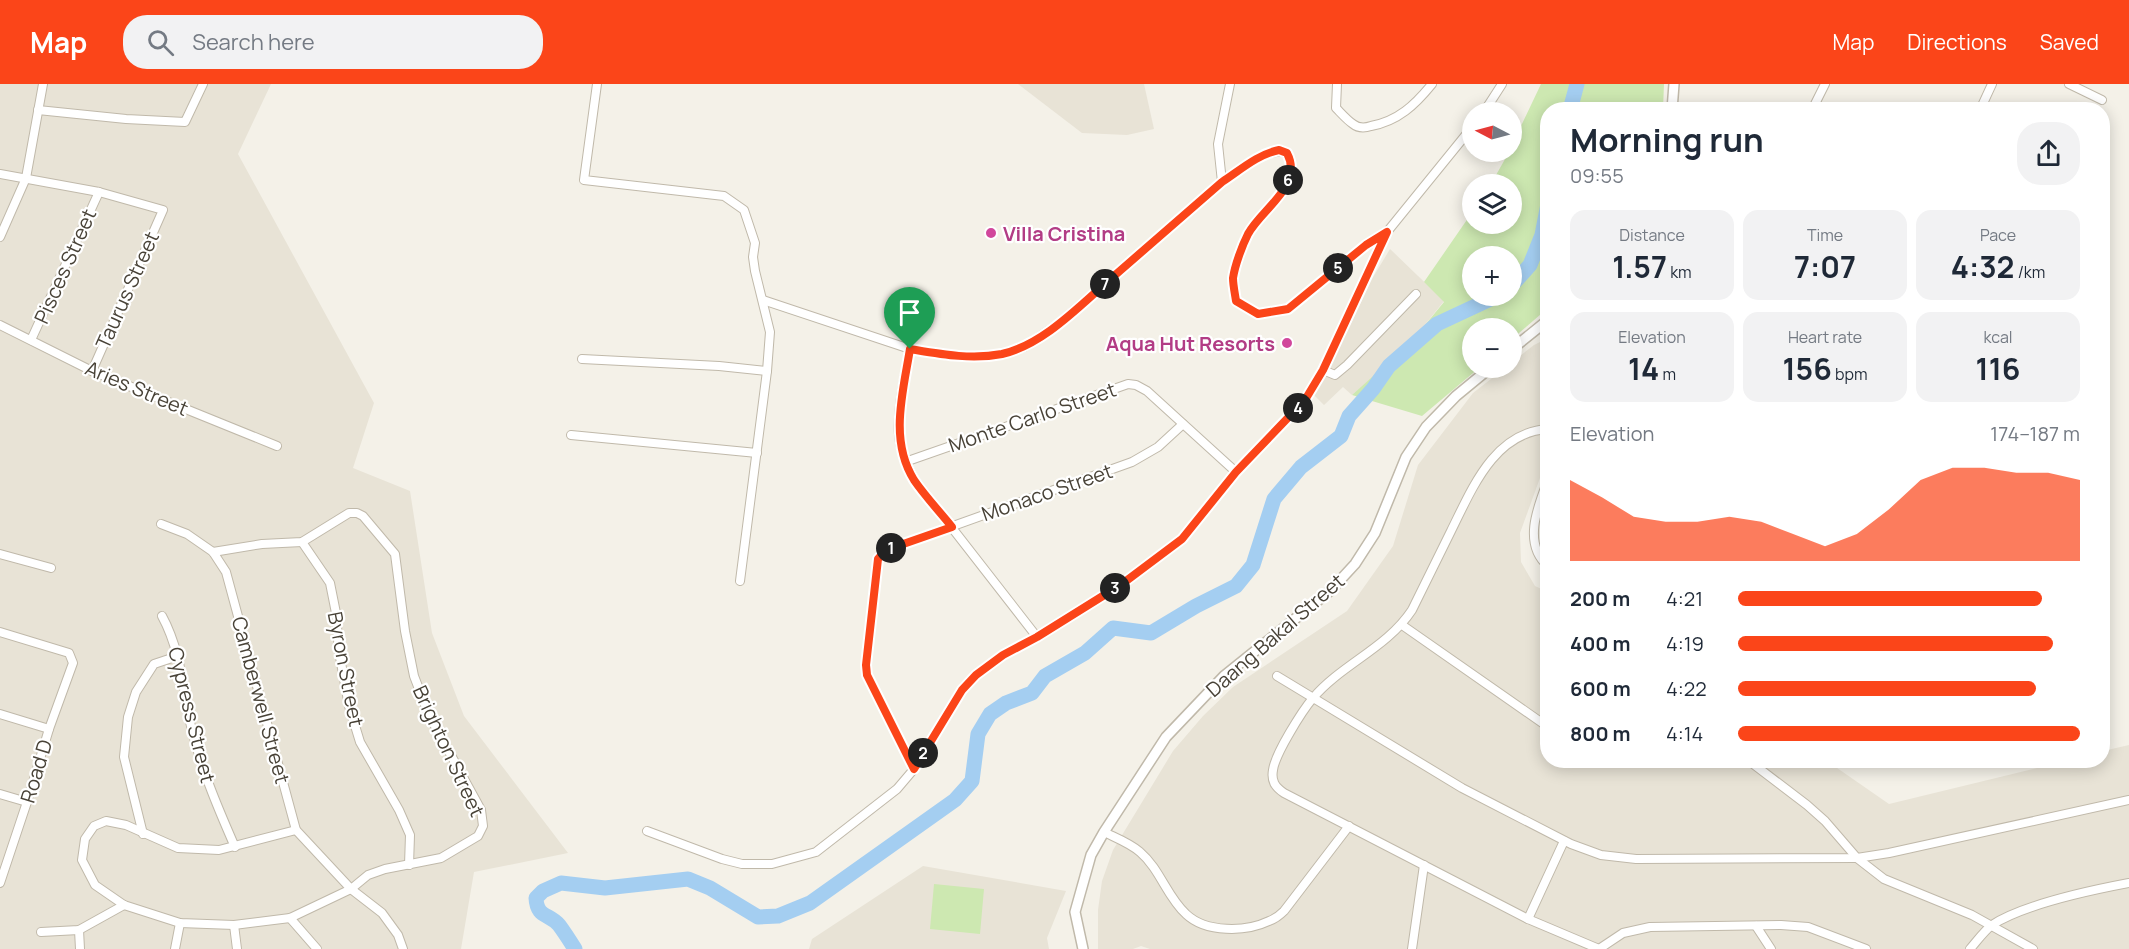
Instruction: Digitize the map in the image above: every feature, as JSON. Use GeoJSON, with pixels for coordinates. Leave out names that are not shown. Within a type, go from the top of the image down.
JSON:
{"type":"FeatureCollection","features":[{"type":"Feature","properties":{"kind":"street"},"geometry":{"type":"LineString","coordinates":[[0,237],[26,178],[42,84]]}},
{"type":"Feature","properties":{"kind":"street"},"geometry":{"type":"LineString","coordinates":[[38,110],[126,119],[185,122],[203,84]]}},
{"type":"Feature","properties":{"kind":"street"},"geometry":{"type":"LineString","coordinates":[[597,84],[584,180],[724,196],[744,210],[755,243],[753,257],[755,271],[770,332],[768,371],[740,581]]}},
{"type":"Feature","properties":{"kind":"street"},"geometry":{"type":"LineString","coordinates":[[1222,182],[1218,144],[1230,84]]}},
{"type":"Feature","properties":{"kind":"street"},"geometry":{"type":"LineString","coordinates":[[1337,84],[1336,108],[1354,125],[1364,128],[1388,123],[1404,113],[1420,100],[1432,84]]}},
{"type":"Feature","properties":{"kind":"street"},"geometry":{"type":"LineString","coordinates":[[1493,102],[1502,84]]}},
{"type":"Feature","properties":{"kind":"street"},"geometry":{"type":"LineString","coordinates":[[1673,102],[1674,84]]}},
{"type":"Feature","properties":{"kind":"street"},"geometry":{"type":"LineString","coordinates":[[1816,102],[1825,84]]}},
{"type":"Feature","properties":{"kind":"street"},"geometry":{"type":"LineString","coordinates":[[1984,102],[1992,84]]}},
{"type":"Feature","properties":{"kind":"street"},"geometry":{"type":"LineString","coordinates":[[2068,84],[2102,100]]}},
{"type":"Feature","properties":{"kind":"street"},"geometry":{"type":"LineString","coordinates":[[647,831],[722,859],[742,864],[772,864],[816,852],[897,789],[914,769],[962,690],[976,675],[1003,655],[1037,637],[1122,584],[1182,539],[1236,472],[1305,400],[1323,370],[1387,232],[1462,140]]}},
{"type":"Feature","properties":{"kind":"street"},"geometry":{"type":"LineString","coordinates":[[763,300],[910,349],[945,355],[980,357],[1002,354],[1024,347],[1057,325],[1222,182],[1243,167],[1279,150],[1287,153],[1292,163],[1291,174],[1283,192],[1248,234],[1233,278],[1236,301],[1258,314],[1288,309],[1366,245],[1387,232]]}},
{"type":"Feature","properties":{"kind":"street"},"geometry":{"type":"LineString","coordinates":[[0,174],[99,192]]}},
{"type":"Feature","properties":{"kind":"street","name":"Taurus Street"},"geometry":{"type":"LineString","coordinates":[[92,371],[163,210],[99,192]]}},
{"type":"Feature","properties":{"kind":"street","name":"Pisces Street"},"geometry":{"type":"LineString","coordinates":[[31,340],[99,192]]}},
{"type":"Feature","properties":{"kind":"street"},"geometry":{"type":"LineString","coordinates":[[1323,370],[1335,375],[1416,294]]}},
{"type":"Feature","properties":{"kind":"street","name":"Aries Street"},"geometry":{"type":"LineString","coordinates":[[0,325],[92,371],[277,446]]}},
{"type":"Feature","properties":{"kind":"street"},"geometry":{"type":"LineString","coordinates":[[1522,341],[1540,326]]}},
{"type":"Feature","properties":{"kind":"street"},"geometry":{"type":"LineString","coordinates":[[910,349],[901,405],[899,435],[905,462],[914,479],[1037,637]]}},
{"type":"Feature","properties":{"kind":"street"},"geometry":{"type":"LineString","coordinates":[[582,359],[719,366],[768,371]]}},
{"type":"Feature","properties":{"kind":"street","name":"Daang Bakal Street"},"geometry":{"type":"LineString","coordinates":[[1083,949],[1074,912],[1091,855],[1166,737],[1224,676],[1331,590],[1355,564],[1375,534],[1406,457],[1426,427],[1456,396],[1478,378]]}},
{"type":"Feature","properties":{"kind":"street","name":"Monte Carlo Street"},"geometry":{"type":"LineString","coordinates":[[905,462],[1128,384],[1136,385],[1147,391],[1236,472]]}},
{"type":"Feature","properties":{"kind":"street","name":"Monaco Street"},"geometry":{"type":"LineString","coordinates":[[914,769],[867,675],[866,665],[878,559],[886,550],[1132,462],[1158,447],[1183,424]]}},
{"type":"Feature","properties":{"kind":"street"},"geometry":{"type":"LineString","coordinates":[[1540,430],[1526,432],[1515,439],[1495,456],[1484,470],[1472,489],[1412,610],[1402,625],[1313,697],[1294,726],[1275,763],[1274,783],[1284,793],[1528,919],[1599,949],[1612,939],[1637,929],[1650,927],[1781,925],[1808,927],[1866,949]]}},
{"type":"Feature","properties":{"kind":"street"},"geometry":{"type":"LineString","coordinates":[[571,435],[758,453]]}},
{"type":"Feature","properties":{"kind":"street"},"geometry":{"type":"LineString","coordinates":[[1540,502],[1533,533],[1540,558]]}},
{"type":"Feature","properties":{"kind":"street","name":"Brighton Street"},"geometry":{"type":"LineString","coordinates":[[302,542],[349,513],[357,513],[363,516],[395,554],[405,631],[414,676],[429,716],[482,810],[483,826],[478,836],[441,858],[409,865]]}},
{"type":"Feature","properties":{"kind":"street","name":"Camberwell Street"},"geometry":{"type":"LineString","coordinates":[[161,524],[187,534],[213,552],[226,572],[296,830],[351,889],[382,913],[398,935],[403,949]]}},
{"type":"Feature","properties":{"kind":"street"},"geometry":{"type":"LineString","coordinates":[[213,552],[262,544],[302,542]]}},
{"type":"Feature","properties":{"kind":"street","name":"Byron Street"},"geometry":{"type":"LineString","coordinates":[[302,542],[330,583],[349,706],[360,741],[399,810],[410,835],[409,865]]}},
{"type":"Feature","properties":{"kind":"street"},"geometry":{"type":"LineString","coordinates":[[0,554],[51,568]]}},
{"type":"Feature","properties":{"kind":"street","name":"Cypress Street"},"geometry":{"type":"LineString","coordinates":[[162,616],[170,630],[178,656],[190,723],[204,774],[235,847]]}},
{"type":"Feature","properties":{"kind":"street"},"geometry":{"type":"LineString","coordinates":[[1402,625],[1540,721]]}},
{"type":"Feature","properties":{"kind":"street","name":"Road D"},"geometry":{"type":"LineString","coordinates":[[0,632],[69,653],[73,659],[0,883]]}},
{"type":"Feature","properties":{"kind":"street"},"geometry":{"type":"LineString","coordinates":[[143,834],[124,757],[128,717],[136,692],[154,664],[178,656]]}},
{"type":"Feature","properties":{"kind":"street"},"geometry":{"type":"LineString","coordinates":[[1278,676],[1462,788],[1564,841],[1601,855],[1636,859],[1857,858],[2129,800]]}},
{"type":"Feature","properties":{"kind":"street"},"geometry":{"type":"LineString","coordinates":[[0,714],[49,729]]}},
{"type":"Feature","properties":{"kind":"street"},"geometry":{"type":"LineString","coordinates":[[1758,768],[1807,805],[1825,821],[1857,858],[1884,879],[1972,915],[2033,949]]}},
{"type":"Feature","properties":{"kind":"street"},"geometry":{"type":"LineString","coordinates":[[0,794],[27,802]]}},
{"type":"Feature","properties":{"kind":"street"},"geometry":{"type":"LineString","coordinates":[[296,830],[219,850],[178,848],[126,825],[106,821],[94,826],[85,839],[82,860],[95,885],[124,905],[180,923],[234,925],[290,918],[351,889],[368,875],[409,865]]}},
{"type":"Feature","properties":{"kind":"street"},"geometry":{"type":"LineString","coordinates":[[1104,832],[1139,851],[1155,868],[1186,914],[1198,922],[1232,928],[1251,927],[1270,921],[1284,911],[1348,826]]}},
{"type":"Feature","properties":{"kind":"street"},"geometry":{"type":"LineString","coordinates":[[1528,919],[1564,841]]}},
{"type":"Feature","properties":{"kind":"street"},"geometry":{"type":"LineString","coordinates":[[1412,949],[1424,865]]}},
{"type":"Feature","properties":{"kind":"street"},"geometry":{"type":"LineString","coordinates":[[1970,949],[1990,926],[2048,903],[2129,883]]}},
{"type":"Feature","properties":{"kind":"street"},"geometry":{"type":"LineString","coordinates":[[41,932],[79,930],[124,905]]}},
{"type":"Feature","properties":{"kind":"street"},"geometry":{"type":"LineString","coordinates":[[290,918],[317,949]]}},
{"type":"Feature","properties":{"kind":"street"},"geometry":{"type":"LineString","coordinates":[[175,949],[180,923]]}},
{"type":"Feature","properties":{"kind":"street"},"geometry":{"type":"LineString","coordinates":[[234,925],[237,949]]}},
{"type":"Feature","properties":{"kind":"street"},"geometry":{"type":"LineString","coordinates":[[1756,926],[1771,949]]}},
{"type":"Feature","properties":{"kind":"street"},"geometry":{"type":"LineString","coordinates":[[79,930],[80,949]]}},
{"type":"Feature","properties":{"kind":"shaded area"},"geometry":{"type":"Polygon","coordinates":[[[0,84],[271,84],[238,154],[374,403],[353,468],[410,491],[432,633],[464,716],[568,853],[474,872],[461,949],[0,949],[0,84]]]}},
{"type":"Feature","properties":{"kind":"shaded area"},"geometry":{"type":"Polygon","coordinates":[[[1018,84],[1144,84],[1154,129],[1127,135],[1082,133],[1018,84]]]}},
{"type":"Feature","properties":{"kind":"shaded area"},"geometry":{"type":"Polygon","coordinates":[[[1390,249],[1444,301],[1411,342],[1387,365],[1352,395],[1343,387],[1324,405],[1312,393],[1390,249]]]}},
{"type":"Feature","properties":{"kind":"shaded area"},"geometry":{"type":"Polygon","coordinates":[[[1540,342],[1540,478],[1520,533],[1521,562],[1535,586],[1540,588],[1540,768],[1837,768],[1889,804],[2037,768],[2110,768],[2110,749],[2129,745],[2129,949],[1150,949],[1141,946],[1133,949],[1098,949],[1098,910],[1102,881],[1113,850],[1173,751],[1203,716],[1233,687],[1347,611],[1393,546],[1418,465],[1473,393],[1492,378],[1522,378],[1522,354],[1540,342]]]}},
{"type":"Feature","properties":{"kind":"shaded area"},"geometry":{"type":"Polygon","coordinates":[[[923,866],[1066,891],[1047,938],[1049,949],[809,949],[812,939],[923,866]]]}},
{"type":"Feature","properties":{"kind":"green space"},"geometry":{"type":"Polygon","coordinates":[[[1541,84],[1664,84],[1663,102],[1540,102],[1540,315],[1522,330],[1522,318],[1462,318],[1462,378],[1467,378],[1422,416],[1352,395],[1411,342],[1444,302],[1424,282],[1462,227],[1462,234],[1522,234],[1522,174],[1497,174],[1503,162],[1522,162],[1522,124],[1541,84]]]}},
{"type":"Feature","properties":{"kind":"green space"},"geometry":{"type":"Polygon","coordinates":[[[934,884],[984,889],[980,934],[930,929],[934,884]]]}},
{"type":"Feature","properties":{"kind":"waterway"},"geometry":{"type":"LineString","coordinates":[[1572,102],[1577,84]]}},
{"type":"Feature","properties":{"kind":"waterway"},"geometry":{"type":"LineString","coordinates":[[1522,274],[1530,265],[1540,240]]}},
{"type":"Feature","properties":{"kind":"waterway"},"geometry":{"type":"LineString","coordinates":[[575,949],[559,925],[541,912],[537,904],[536,898],[543,891],[561,883],[605,888],[688,879],[710,888],[758,917],[778,916],[810,903],[955,800],[972,781],[978,734],[990,714],[1006,703],[1032,693],[1045,676],[1085,653],[1113,628],[1151,633],[1196,606],[1236,586],[1253,565],[1274,499],[1301,467],[1341,436],[1349,416],[1373,389],[1389,366],[1437,324],[1476,306]]}},
{"type":"Feature","properties":{"kind":"place","name":"Villa Cristina"},"geometry":{"type":"Point","coordinates":[991,233]}},
{"type":"Feature","properties":{"kind":"place","name":"Aqua Hut Resorts"},"geometry":{"type":"Point","coordinates":[1287,343]}},
{"type":"Feature","properties":{"kind":"route"},"geometry":{"type":"LineString","coordinates":[[1279,150],[1287,153],[1292,163],[1291,174],[1283,192],[1248,234],[1233,278],[1236,301],[1258,314],[1288,309],[1366,245],[1387,232],[1323,370],[1305,400],[1288,420],[1236,472],[1182,539],[1122,584],[1037,637],[1003,655],[976,675],[962,690],[914,769],[870,686],[866,665],[878,559],[881,554],[886,550],[952,527],[914,479],[905,462],[899,435],[901,405],[910,349],[945,355],[980,357],[1002,354],[1024,347],[1057,325],[1222,182],[1243,167],[1279,150]]}}]}
